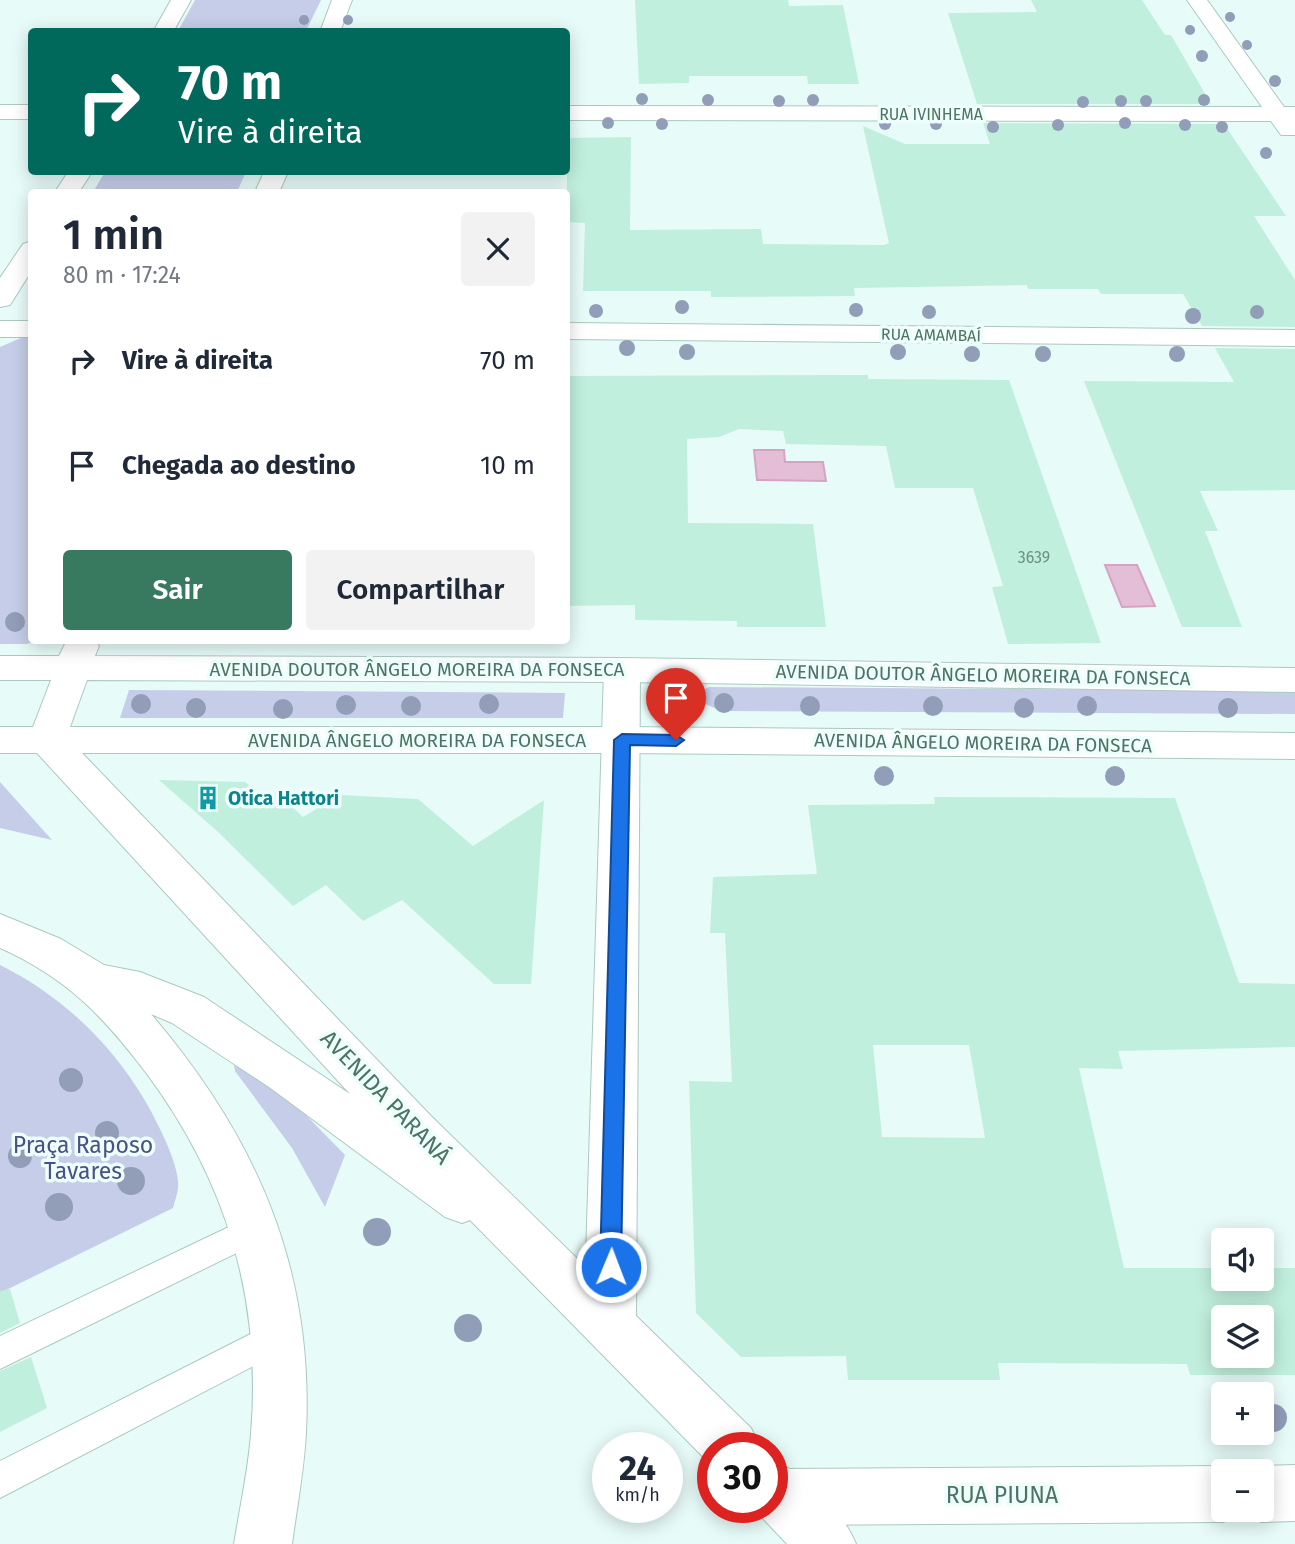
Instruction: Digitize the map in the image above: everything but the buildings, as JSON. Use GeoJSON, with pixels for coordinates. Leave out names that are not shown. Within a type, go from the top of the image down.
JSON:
{"type":"FeatureCollection","features":[{"type":"Feature","properties":{"kind":"street"},"geometry":{"type":"LineString","coordinates":[[165,28],[181,0]]}},
{"type":"Feature","properties":{"kind":"street"},"geometry":{"type":"LineString","coordinates":[[332,28],[342,0]]}},
{"type":"Feature","properties":{"kind":"street"},"geometry":{"type":"LineString","coordinates":[[1197,0],[1286,114],[1295,139]]}},
{"type":"Feature","properties":{"kind":"street"},"geometry":{"type":"LineString","coordinates":[[0,112],[28,112]]}},
{"type":"Feature","properties":{"kind":"street","name":"RUA IVINHEMA"},"geometry":{"type":"LineString","coordinates":[[570,113],[1286,114]]}},
{"type":"Feature","properties":{"kind":"street"},"geometry":{"type":"LineString","coordinates":[[0,299],[28,255]]}},
{"type":"Feature","properties":{"kind":"street"},"geometry":{"type":"LineString","coordinates":[[0,330],[28,329]]}},
{"type":"Feature","properties":{"kind":"street","name":"RUA AMAMBAÍ"},"geometry":{"type":"LineString","coordinates":[[570,331],[1295,338]]}},
{"type":"Feature","properties":{"kind":"street"},"geometry":{"type":"LineString","coordinates":[[47,740],[77,654]]}},
{"type":"Feature","properties":{"kind":"street","name":"AVENIDA DOUTOR ÂNGELO MOREIRA DA FONSECA"},"geometry":{"type":"LineString","coordinates":[[0,668],[77,654],[622,670],[1295,680]]}},
{"type":"Feature","properties":{"kind":"street"},"geometry":{"type":"LineString","coordinates":[[610,1322],[622,670]]}},
{"type":"Feature","properties":{"kind":"street","name":"AVENIDA ÂNGELO MOREIRA DA FONSECA"},"geometry":{"type":"LineString","coordinates":[[0,740],[622,740],[1295,746]]}},
{"type":"Feature","properties":{"kind":"street","name":"AVENIDA PARANÁ"},"geometry":{"type":"LineString","coordinates":[[47,740],[540,1258],[610,1322],[717,1432]]}},
{"type":"Feature","properties":{"kind":"street"},"geometry":{"type":"LineString","coordinates":[[0,930],[56,957],[91,980],[191,1093],[241,1185],[269,1279],[276,1337],[279,1418],[263,1544]]}},
{"type":"Feature","properties":{"kind":"street"},"geometry":{"type":"LineString","coordinates":[[91,980],[141,990],[199,1017],[285,1073],[540,1258]]}},
{"type":"Feature","properties":{"kind":"street","name":"RUA PIUNA"},"geometry":{"type":"LineString","coordinates":[[788,1492],[1211,1494]]}},
{"type":"Feature","properties":{"kind":"street"},"geometry":{"type":"LineString","coordinates":[[1274,1493],[1295,1493]]}},
{"type":"Feature","properties":{"kind":"street"},"geometry":{"type":"LineString","coordinates":[[788,1504],[827,1544]]}},
{"type":"Feature","properties":{"kind":"lane"},"geometry":{"type":"LineString","coordinates":[[0,1353],[254,1229]]}},
{"type":"Feature","properties":{"kind":"lane"},"geometry":{"type":"LineString","coordinates":[[0,1480],[276,1337]]}},
{"type":"Feature","properties":{"kind":"green space"},"geometry":{"type":"Polygon","coordinates":[[[195,0],[321,0],[307,28],[180,28],[195,0]]]}},
{"type":"Feature","properties":{"kind":"green space"},"geometry":{"type":"Polygon","coordinates":[[[103,175],[245,175],[238,189],[95,189],[103,175]]]}},
{"type":"Feature","properties":{"kind":"green space"},"geometry":{"type":"Polygon","coordinates":[[[28,337],[26,644],[0,644],[0,347],[28,337]]]}},
{"type":"Feature","properties":{"kind":"green space"},"geometry":{"type":"Polygon","coordinates":[[[709,687],[1295,691],[1295,714],[721,711],[699,701],[699,692],[709,687]]]}},
{"type":"Feature","properties":{"kind":"green space"},"geometry":{"type":"Polygon","coordinates":[[[129,690],[565,693],[563,718],[120,718],[129,690]]]}},
{"type":"Feature","properties":{"kind":"green space"},"geometry":{"type":"Polygon","coordinates":[[[0,782],[52,840],[0,828],[0,782]]]}},
{"type":"Feature","properties":{"kind":"green space","name":"Praça Raposo Tavares"},"geometry":{"type":"Polygon","coordinates":[[[0,965],[26,979],[73,1014],[95,1034],[114,1057],[148,1105],[161,1131],[174,1163],[178,1185],[173,1208],[0,1293],[0,965]]]}},
{"type":"Feature","properties":{"kind":"green space"},"geometry":{"type":"Polygon","coordinates":[[[250,1058],[345,1155],[325,1207],[292,1148],[235,1071],[234,1064],[250,1058]]]}},
{"type":"Feature","properties":{"kind":"shaded area"},"geometry":{"type":"Polygon","coordinates":[[[754,450],[784,450],[785,462],[823,462],[826,481],[757,480],[754,450]]]}},
{"type":"Feature","properties":{"kind":"shaded area"},"geometry":{"type":"Polygon","coordinates":[[[1105,565],[1137,565],[1155,606],[1122,607],[1105,565]]]}},
{"type":"Feature","properties":{"kind":"place","name":"Otica Hattori"},"geometry":{"type":"Point","coordinates":[208,798]}},
{"type":"Feature","properties":{"kind":"route"},"geometry":{"type":"LineString","coordinates":[[611,1267],[622,740],[676,740]]}}]}
